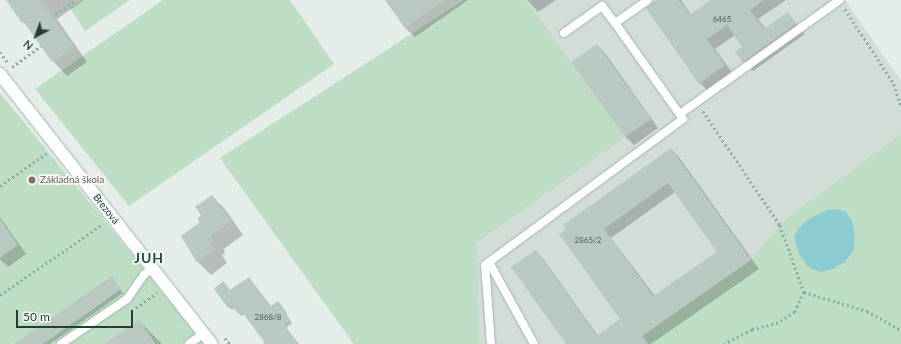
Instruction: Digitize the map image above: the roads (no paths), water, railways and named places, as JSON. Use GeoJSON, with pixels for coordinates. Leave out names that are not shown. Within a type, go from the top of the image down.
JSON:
{"type":"FeatureCollection","features":[{"type":"Feature","properties":{"kind":"street","name":"Brezová"},"geometry":{"type":"LineString","coordinates":[[0,74],[212,344]]}},
{"type":"Feature","properties":{"kind":"lane"},"geometry":{"type":"LineString","coordinates":[[615,23],[648,0]]}},
{"type":"Feature","properties":{"kind":"lane"},"geometry":{"type":"LineString","coordinates":[[680,114],[840,0]]}},
{"type":"Feature","properties":{"kind":"lane"},"geometry":{"type":"LineString","coordinates":[[491,344],[485,265],[684,120],[602,6],[564,33]]}},
{"type":"Feature","properties":{"kind":"lane"},"geometry":{"type":"LineString","coordinates":[[489,262],[534,344]]}},
{"type":"Feature","properties":{"kind":"lane"},"geometry":{"type":"LineString","coordinates":[[61,344],[127,298],[144,275],[152,268]]}},
{"type":"Feature","properties":{"kind":"lane"},"geometry":{"type":"LineString","coordinates":[[189,344],[204,333]]}},
{"type":"Feature","properties":{"kind":"water"},"geometry":{"type":"Polygon","coordinates":[[[837,209],[846,212],[852,221],[855,237],[853,251],[845,262],[833,269],[820,272],[808,267],[799,254],[794,236],[800,227],[809,219],[827,210],[837,209]]]}},
{"type":"Feature","properties":{"kind":"place","name":"Základná škola"},"geometry":{"type":"Point","coordinates":[32,180]}},
{"type":"Feature","properties":{"kind":"district","name":"JUH"},"geometry":{"type":"Point","coordinates":[149,258]}}]}
